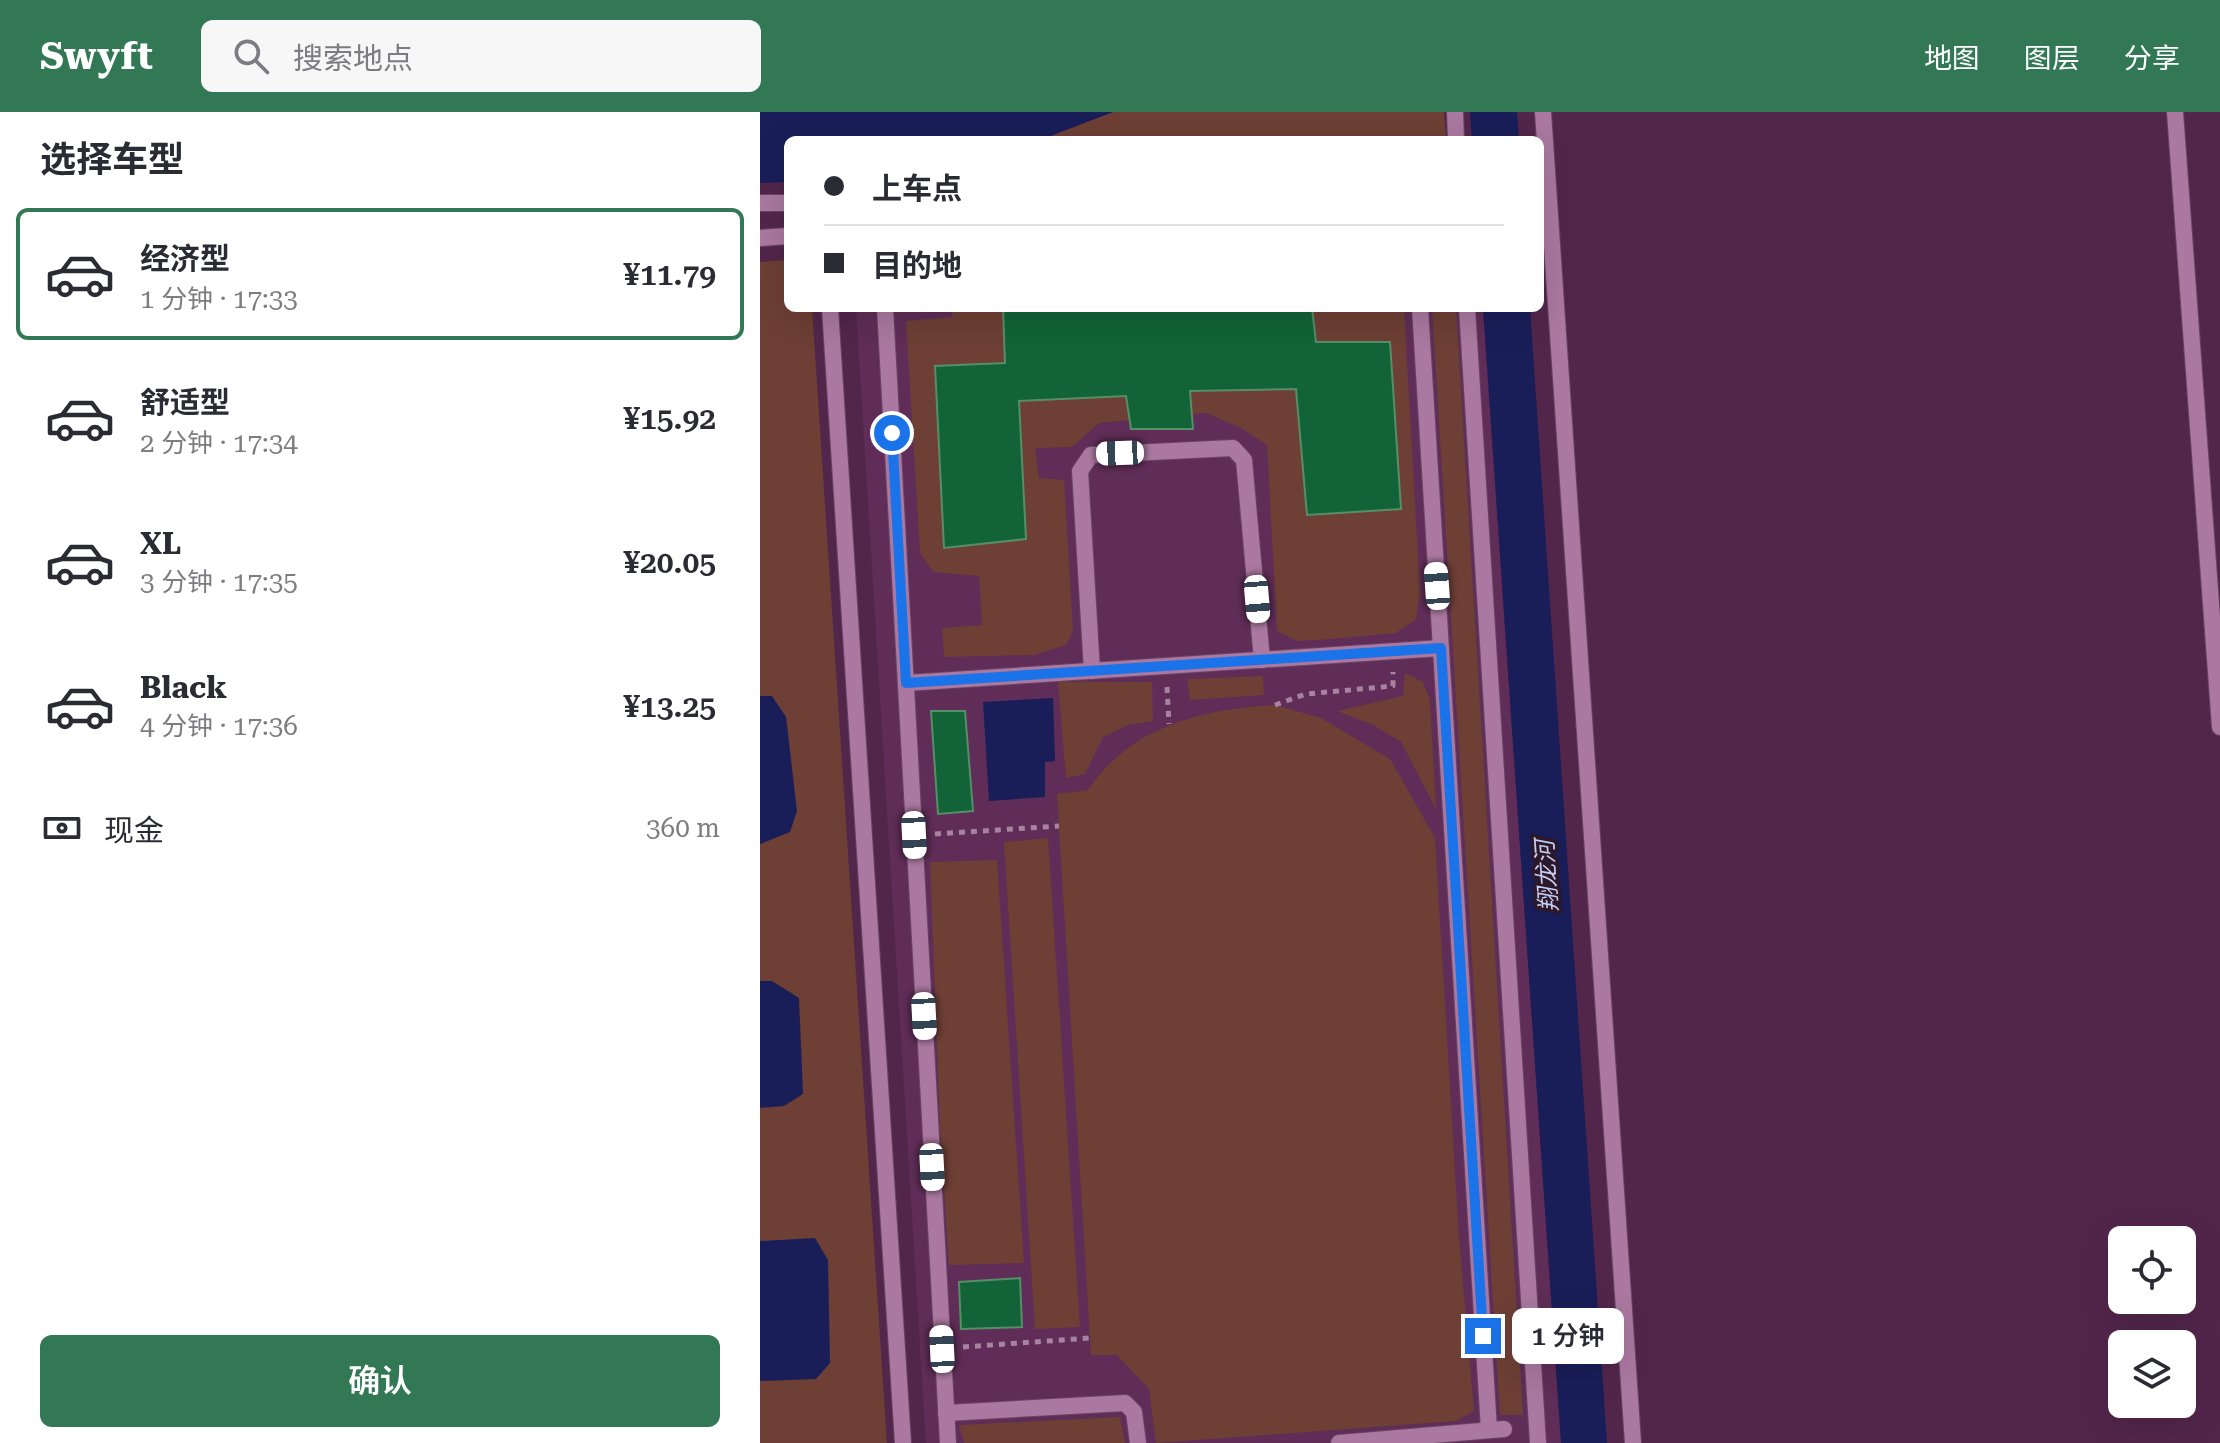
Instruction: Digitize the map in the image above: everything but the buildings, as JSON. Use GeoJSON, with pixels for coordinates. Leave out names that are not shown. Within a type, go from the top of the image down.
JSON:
{"type":"FeatureCollection","features":[{"type":"Feature","properties":{"kind":"street"},"geometry":{"type":"LineString","coordinates":[[1455,112],[1456,136]]}},
{"type":"Feature","properties":{"kind":"street"},"geometry":{"type":"LineString","coordinates":[[1543,112],[1633,1443]]}},
{"type":"Feature","properties":{"kind":"street"},"geometry":{"type":"LineString","coordinates":[[2175,112],[2220,727]]}},
{"type":"Feature","properties":{"kind":"street"},"geometry":{"type":"LineString","coordinates":[[760,203],[784,203]]}},
{"type":"Feature","properties":{"kind":"street"},"geometry":{"type":"LineString","coordinates":[[760,238],[784,236]]}},
{"type":"Feature","properties":{"kind":"street"},"geometry":{"type":"LineString","coordinates":[[830,312],[903,1443]]}},
{"type":"Feature","properties":{"kind":"street"},"geometry":{"type":"LineString","coordinates":[[885,312],[948,1443]]}},
{"type":"Feature","properties":{"kind":"street"},"geometry":{"type":"LineString","coordinates":[[1339,1443],[1496,1430],[1420,312]]}},
{"type":"Feature","properties":{"kind":"street"},"geometry":{"type":"LineString","coordinates":[[1467,312],[1538,1443]]}},
{"type":"Feature","properties":{"kind":"street"},"geometry":{"type":"LineString","coordinates":[[1092,671],[1080,471],[1091,455],[1233,448],[1244,460],[1262,660]]}},
{"type":"Feature","properties":{"kind":"street"},"geometry":{"type":"LineString","coordinates":[[906,683],[1441,648]]}},
{"type":"Feature","properties":{"kind":"street"},"geometry":{"type":"LineString","coordinates":[[946,1413],[1125,1403],[1134,1412],[1138,1443]]}},
{"type":"Feature","properties":{"kind":"path"},"geometry":{"type":"LineString","coordinates":[[1275,705],[1306,694],[1393,686],[1392,651]]}},
{"type":"Feature","properties":{"kind":"path"},"geometry":{"type":"LineString","coordinates":[[1166,666],[1169,724]]}},
{"type":"Feature","properties":{"kind":"path"},"geometry":{"type":"LineString","coordinates":[[914,835],[1059,826]]}},
{"type":"Feature","properties":{"kind":"path"},"geometry":{"type":"LineString","coordinates":[[942,1349],[1090,1338]]}},
{"type":"Feature","properties":{"kind":"shaded area"},"geometry":{"type":"Polygon","coordinates":[[[1113,112],[1444,112],[1446,136],[1050,136],[1113,112]]]}},
{"type":"Feature","properties":{"kind":"shaded area"},"geometry":{"type":"Polygon","coordinates":[[[784,260],[784,312],[812,312],[887,1443],[760,1443],[760,262],[784,260]]]}},
{"type":"Feature","properties":{"kind":"shaded area"},"geometry":{"type":"Polygon","coordinates":[[[856,312],[1483,312],[1561,1443],[926,1443],[856,312]]]}},
{"type":"Feature","properties":{"kind":"shaded area"},"geometry":{"type":"Polygon","coordinates":[[[952,312],[1404,312],[1420,593],[1416,619],[1396,633],[1332,639],[1297,641],[1277,631],[1267,445],[1241,428],[1206,413],[1099,423],[1072,447],[1035,448],[1039,478],[1064,480],[1073,631],[1066,645],[1034,655],[944,657],[942,628],[982,625],[979,576],[933,572],[920,553],[906,321],[952,317],[952,312]]]}},
{"type":"Feature","properties":{"kind":"shaded area"},"geometry":{"type":"Polygon","coordinates":[[[1432,312],[1456,312],[1523,1415],[1500,1415],[1432,312]]]}},
{"type":"Feature","properties":{"kind":"shaded area"},"geometry":{"type":"Polygon","coordinates":[[[1405,673],[1423,682],[1430,700],[1436,809],[1401,742],[1373,725],[1337,711],[1403,696],[1405,673]]]}},
{"type":"Feature","properties":{"kind":"shaded area"},"geometry":{"type":"Polygon","coordinates":[[[1263,676],[1264,695],[1190,700],[1187,679],[1263,676]]]}},
{"type":"Feature","properties":{"kind":"shaded area"},"geometry":{"type":"Polygon","coordinates":[[[1058,682],[1152,682],[1153,721],[1128,725],[1103,737],[1085,774],[1066,778],[1058,682]]]}},
{"type":"Feature","properties":{"kind":"shaded area"},"geometry":{"type":"Polygon","coordinates":[[[1275,705],[1321,718],[1390,759],[1435,838],[1459,1238],[1474,1411],[1456,1421],[1156,1443],[1149,1389],[1117,1355],[1091,1355],[1057,794],[1088,790],[1105,768],[1125,750],[1170,725],[1221,711],[1275,705]]]}},
{"type":"Feature","properties":{"kind":"shaded area"},"geometry":{"type":"Polygon","coordinates":[[[1048,838],[1080,1327],[1035,1329],[1004,842],[1048,838]]]}},
{"type":"Feature","properties":{"kind":"shaded area"},"geometry":{"type":"Polygon","coordinates":[[[997,860],[1024,1263],[949,1265],[940,1127],[930,862],[997,860]]]}},
{"type":"Feature","properties":{"kind":"shaded area"},"geometry":{"type":"Polygon","coordinates":[[[1120,1417],[1125,1443],[964,1443],[959,1425],[1120,1417]]]}},
{"type":"Feature","properties":{"kind":"water"},"geometry":{"type":"Polygon","coordinates":[[[760,112],[1113,112],[1050,136],[784,136],[784,182],[760,183],[760,112]]]}},
{"type":"Feature","properties":{"kind":"water"},"geometry":{"type":"Polygon","coordinates":[[[1470,112],[1517,112],[1519,136],[1472,136],[1470,112]]]}},
{"type":"Feature","properties":{"kind":"water","name":"翔龙河"},"geometry":{"type":"Polygon","coordinates":[[[1483,312],[1530,312],[1607,1443],[1561,1443],[1483,312]]]}},
{"type":"Feature","properties":{"kind":"water"},"geometry":{"type":"Polygon","coordinates":[[[760,696],[772,696],[786,717],[797,811],[790,832],[760,844],[760,696]]]}},
{"type":"Feature","properties":{"kind":"water"},"geometry":{"type":"Polygon","coordinates":[[[1053,698],[1055,761],[1045,762],[1045,797],[989,801],[983,702],[1053,698]]]}},
{"type":"Feature","properties":{"kind":"water"},"geometry":{"type":"Polygon","coordinates":[[[760,981],[772,981],[799,998],[803,1094],[784,1106],[760,1108],[760,981]]]}},
{"type":"Feature","properties":{"kind":"water"},"geometry":{"type":"Polygon","coordinates":[[[815,1238],[828,1260],[830,1363],[816,1379],[760,1381],[760,1241],[815,1238]]]}},
{"type":"Feature","properties":{"kind":"route"},"geometry":{"type":"LineString","coordinates":[[892,433],[906,683],[1441,648],[1483,1336]]}}]}
